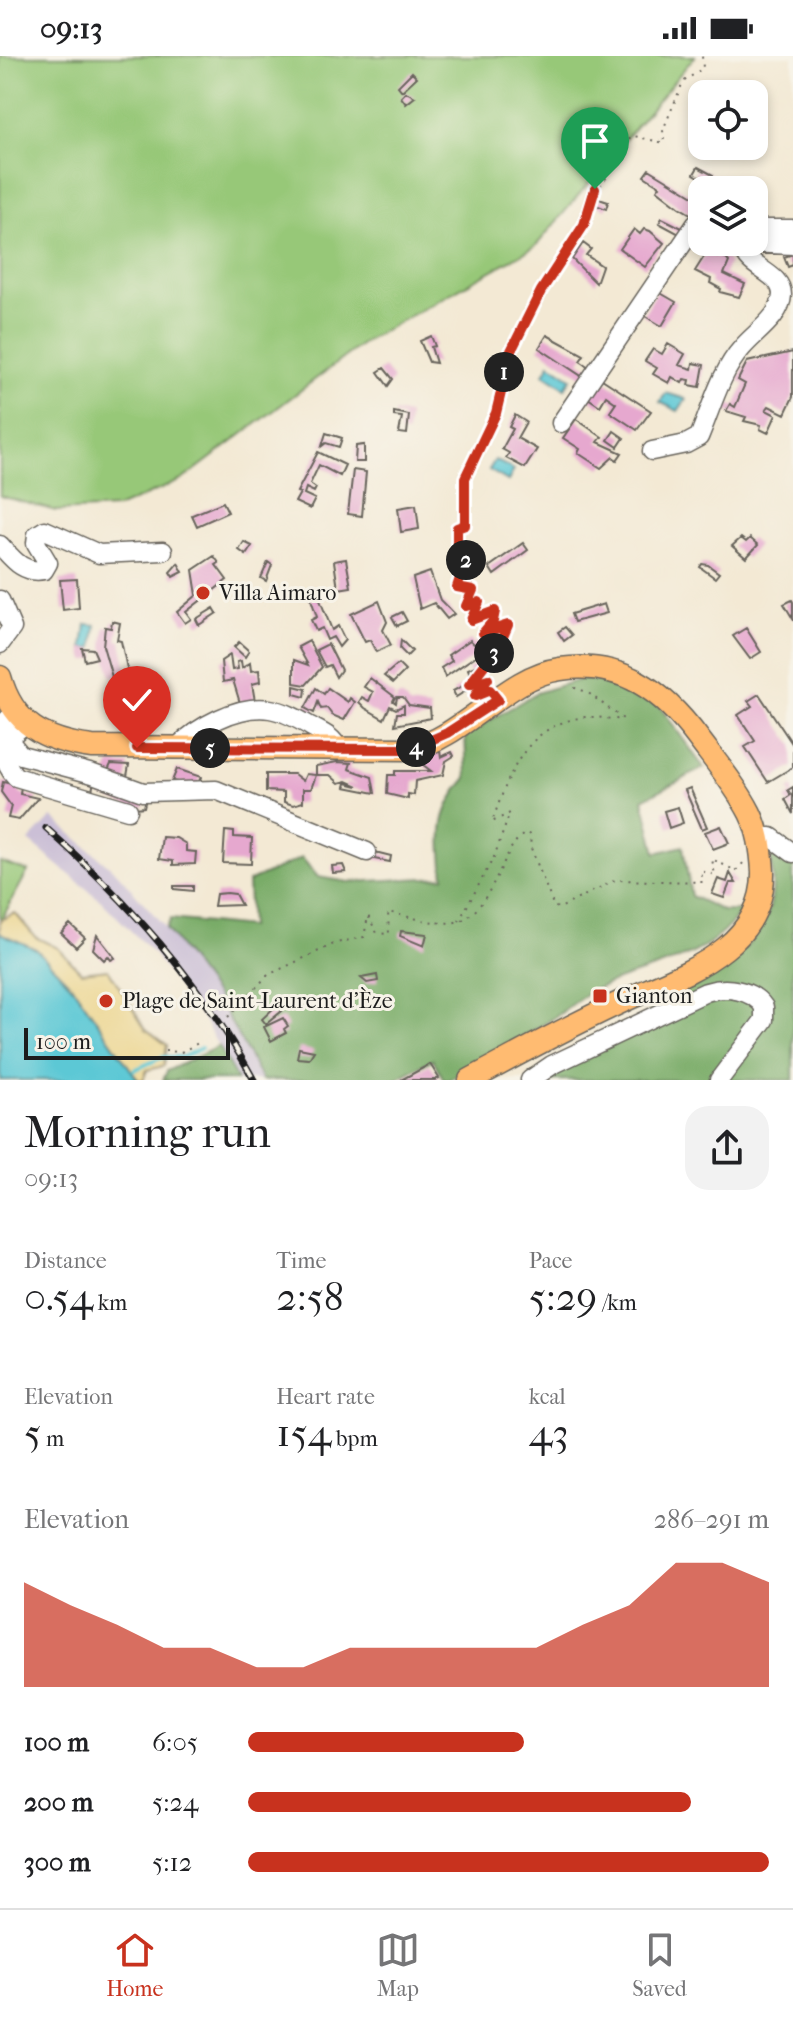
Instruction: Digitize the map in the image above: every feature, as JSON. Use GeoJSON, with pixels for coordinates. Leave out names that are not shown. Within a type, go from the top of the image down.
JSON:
{"type":"FeatureCollection","features":[{"type":"Feature","properties":{"kind":"main road"},"geometry":{"type":"LineString","coordinates":[[0,677],[20,718],[51,739],[73,745],[175,749],[419,747],[531,680],[557,669],[612,671],[656,691],[676,710],[736,790],[758,837],[763,877],[756,913],[727,948],[696,968],[480,1078]]}},
{"type":"Feature","properties":{"kind":"street"},"geometry":{"type":"LineString","coordinates":[[768,229],[793,229]]}},
{"type":"Feature","properties":{"kind":"street"},"geometry":{"type":"LineString","coordinates":[[561,423],[688,236]]}},
{"type":"Feature","properties":{"kind":"street"},"geometry":{"type":"LineString","coordinates":[[652,451],[686,444],[699,437],[740,350],[778,308],[782,293],[776,280],[746,258],[744,250],[749,243],[793,245]]}},
{"type":"Feature","properties":{"kind":"street"},"geometry":{"type":"LineString","coordinates":[[0,545],[20,566],[32,572],[44,570],[48,563],[36,543],[37,535],[45,530],[99,554],[163,551]]}},
{"type":"Feature","properties":{"kind":"street"},"geometry":{"type":"LineString","coordinates":[[0,600],[12,628],[0,644]]}},
{"type":"Feature","properties":{"kind":"street"},"geometry":{"type":"LineString","coordinates":[[175,749],[222,718],[252,708],[285,713],[327,736],[338,749]]}},
{"type":"Feature","properties":{"kind":"street"},"geometry":{"type":"LineString","coordinates":[[282,749],[288,734],[285,713]]}},
{"type":"Feature","properties":{"kind":"street"},"geometry":{"type":"LineString","coordinates":[[20,718],[3,724],[8,769],[16,777],[128,810]]}},
{"type":"Feature","properties":{"kind":"street"},"geometry":{"type":"LineString","coordinates":[[20,718],[11,743],[21,755],[93,774],[143,792],[216,790],[367,852]]}},
{"type":"Feature","properties":{"kind":"street"},"geometry":{"type":"LineString","coordinates":[[220,748],[217,740],[222,718]]}},
{"type":"Feature","properties":{"kind":"street"},"geometry":{"type":"LineString","coordinates":[[758,837],[771,837],[793,853]]}},
{"type":"Feature","properties":{"kind":"street"},"geometry":{"type":"LineString","coordinates":[[530,1080],[552,1065],[706,992],[721,989],[752,994],[764,1007],[764,1020],[719,1080]]}},
{"type":"Feature","properties":{"kind":"path"},"geometry":{"type":"LineString","coordinates":[[482,688],[488,679],[469,685],[499,646],[508,625],[483,633],[493,621],[495,611],[471,620],[479,602],[466,606],[473,590],[457,587],[466,560],[457,546],[457,528],[465,525],[465,478],[496,413],[511,351],[541,291],[584,225],[589,201],[609,174],[618,147],[634,136],[664,143],[663,130],[683,82],[703,68],[702,56]]}},
{"type":"Feature","properties":{"kind":"path"},"geometry":{"type":"LineString","coordinates":[[458,923],[494,857],[510,813],[492,822],[509,777],[533,738],[554,726],[584,717],[623,719],[587,692],[563,684],[557,669]]}},
{"type":"Feature","properties":{"kind":"path"},"geometry":{"type":"LineString","coordinates":[[228,1017],[268,975],[336,943],[364,937],[368,916],[377,933],[389,934],[388,912],[437,924],[458,923],[471,918],[485,901],[516,839],[526,833],[530,835],[531,848],[554,907],[560,908],[615,880],[703,882],[701,871],[715,875],[712,859],[736,871],[747,852],[745,839],[758,837]]}},
{"type":"Feature","properties":{"kind":"path"},"geometry":{"type":"LineString","coordinates":[[165,1051],[181,1052],[198,1043]]}},
{"type":"Feature","properties":{"kind":"shaded area"},"geometry":{"type":"Polygon","coordinates":[[[52,817],[117,873],[166,928],[217,997],[262,1080],[237,1080],[206,1024],[153,953],[100,900],[29,841],[52,817]]]}},
{"type":"Feature","properties":{"kind":"green space"},"geometry":{"type":"Polygon","coordinates":[[[0,56],[695,56],[536,246],[367,340],[182,480],[117,508],[56,511],[0,496],[0,56]]]}},
{"type":"Feature","properties":{"kind":"green space"},"geometry":{"type":"Polygon","coordinates":[[[582,679],[611,683],[660,707],[704,768],[643,799],[656,853],[683,846],[691,896],[723,911],[742,911],[710,943],[674,961],[594,990],[549,1021],[448,1080],[444,1080],[433,1059],[395,1080],[262,1080],[217,997],[166,928],[171,919],[250,927],[248,882],[302,858],[318,877],[349,882],[444,877],[443,824],[450,802],[467,778],[465,735],[536,693],[582,679]]]}},
{"type":"Feature","properties":{"kind":"green space"},"geometry":{"type":"Polygon","coordinates":[[[771,850],[793,866],[793,1080],[547,1080],[745,948],[763,925],[771,903],[771,850]]]}},
{"type":"Feature","properties":{"kind":"green space"},"geometry":{"type":"Polygon","coordinates":[[[0,862],[28,871],[1,920],[0,920],[0,862]]]}},
{"type":"Feature","properties":{"kind":"green space"},"geometry":{"type":"Polygon","coordinates":[[[219,1046],[237,1080],[163,1080],[167,1071],[219,1046]]]}},
{"type":"Feature","properties":{"kind":"sand","name":"Plage de Saint-Laurent d'Èze"},"geometry":{"type":"Polygon","coordinates":[[[15,913],[35,937],[58,948],[81,972],[108,969],[146,1029],[167,1045],[164,1066],[147,1070],[143,1080],[138,1080],[73,987],[36,949],[0,933],[0,920],[15,913]]]}},
{"type":"Feature","properties":{"kind":"water"},"geometry":{"type":"Polygon","coordinates":[[[550,364],[571,378],[565,388],[544,374],[550,364]]]}},
{"type":"Feature","properties":{"kind":"water"},"geometry":{"type":"Polygon","coordinates":[[[666,393],[686,399],[678,411],[660,402],[666,393]]]}},
{"type":"Feature","properties":{"kind":"water"},"geometry":{"type":"Polygon","coordinates":[[[495,460],[514,470],[508,481],[489,470],[495,460]]]}},
{"type":"Feature","properties":{"kind":"water"},"geometry":{"type":"Polygon","coordinates":[[[86,624],[96,625],[93,649],[83,648],[86,624]]]}},
{"type":"Feature","properties":{"kind":"water"},"geometry":{"type":"Polygon","coordinates":[[[0,933],[36,949],[73,987],[138,1080],[0,1080],[0,933]]]}},
{"type":"Feature","properties":{"kind":"building"},"geometry":{"type":"Polygon","coordinates":[[[412,72],[417,77],[402,91],[398,86],[412,72]]]}},
{"type":"Feature","properties":{"kind":"building"},"geometry":{"type":"Polygon","coordinates":[[[406,92],[415,97],[406,104],[401,97],[406,92]]]}},
{"type":"Feature","properties":{"kind":"building"},"geometry":{"type":"Polygon","coordinates":[[[698,167],[713,175],[697,176],[694,174],[698,167]]]}},
{"type":"Feature","properties":{"kind":"building"},"geometry":{"type":"Polygon","coordinates":[[[649,169],[688,193],[688,212],[657,190],[660,186],[644,176],[649,169]]]}},
{"type":"Feature","properties":{"kind":"building"},"geometry":{"type":"Polygon","coordinates":[[[596,198],[608,202],[606,209],[591,203],[596,198]]]}},
{"type":"Feature","properties":{"kind":"building"},"geometry":{"type":"Polygon","coordinates":[[[662,218],[684,229],[681,235],[659,223],[662,218]]]}},
{"type":"Feature","properties":{"kind":"building"},"geometry":{"type":"Polygon","coordinates":[[[634,229],[640,234],[644,229],[650,231],[664,243],[645,267],[620,249],[634,229]]]}},
{"type":"Feature","properties":{"kind":"building"},"geometry":{"type":"Polygon","coordinates":[[[583,243],[591,249],[586,255],[602,266],[596,283],[572,259],[583,243]]]}},
{"type":"Feature","properties":{"kind":"building"},"geometry":{"type":"Polygon","coordinates":[[[793,254],[793,265],[788,267],[784,257],[793,254]]]}},
{"type":"Feature","properties":{"kind":"building"},"geometry":{"type":"Polygon","coordinates":[[[704,256],[724,256],[729,262],[724,274],[745,284],[739,297],[720,292],[721,289],[710,283],[711,279],[695,271],[704,256]]]}},
{"type":"Feature","properties":{"kind":"building"},"geometry":{"type":"Polygon","coordinates":[[[657,291],[676,302],[662,326],[643,315],[657,291]]]}},
{"type":"Feature","properties":{"kind":"building"},"geometry":{"type":"Polygon","coordinates":[[[547,335],[584,355],[580,361],[592,369],[586,379],[539,348],[547,335]]]}},
{"type":"Feature","properties":{"kind":"building"},"geometry":{"type":"Polygon","coordinates":[[[431,336],[436,363],[429,362],[420,341],[431,336]]]}},
{"type":"Feature","properties":{"kind":"building"},"geometry":{"type":"Polygon","coordinates":[[[668,344],[685,354],[679,365],[692,369],[693,363],[704,365],[700,387],[689,385],[690,380],[684,379],[682,383],[672,377],[669,383],[653,374],[657,368],[645,361],[653,349],[662,354],[668,344]]]}},
{"type":"Feature","properties":{"kind":"building"},"geometry":{"type":"Polygon","coordinates":[[[793,352],[793,397],[785,414],[769,406],[766,410],[776,415],[768,433],[760,429],[761,425],[744,421],[746,417],[726,411],[730,404],[735,407],[745,384],[738,380],[747,362],[793,352]]]}},
{"type":"Feature","properties":{"kind":"building"},"geometry":{"type":"Polygon","coordinates":[[[384,368],[393,379],[388,386],[378,372],[384,368]]]}},
{"type":"Feature","properties":{"kind":"building"},"geometry":{"type":"Polygon","coordinates":[[[602,379],[651,411],[637,430],[610,412],[616,403],[606,396],[600,406],[588,398],[602,379]]]}},
{"type":"Feature","properties":{"kind":"building"},"geometry":{"type":"Polygon","coordinates":[[[394,412],[409,415],[407,434],[399,433],[402,417],[394,416],[394,412]]]}},
{"type":"Feature","properties":{"kind":"building"},"geometry":{"type":"Polygon","coordinates":[[[515,415],[526,422],[517,438],[537,449],[525,468],[506,458],[509,453],[502,449],[513,429],[509,427],[515,415]]]}},
{"type":"Feature","properties":{"kind":"building"},"geometry":{"type":"Polygon","coordinates":[[[576,419],[602,437],[598,442],[622,453],[617,460],[613,457],[601,468],[578,453],[580,449],[563,438],[576,419]]]}},
{"type":"Feature","properties":{"kind":"building"},"geometry":{"type":"Polygon","coordinates":[[[614,431],[624,438],[618,447],[608,440],[614,431]]]}},
{"type":"Feature","properties":{"kind":"building"},"geometry":{"type":"Polygon","coordinates":[[[326,433],[342,438],[339,447],[326,443],[322,446],[326,433]]]}},
{"type":"Feature","properties":{"kind":"building"},"geometry":{"type":"Polygon","coordinates":[[[364,445],[364,462],[355,462],[356,446],[364,445]]]}},
{"type":"Feature","properties":{"kind":"building"},"geometry":{"type":"Polygon","coordinates":[[[318,452],[345,465],[340,476],[319,465],[310,484],[316,488],[314,492],[306,488],[304,494],[315,499],[310,509],[295,502],[318,452]]]}},
{"type":"Feature","properties":{"kind":"building"},"geometry":{"type":"Polygon","coordinates":[[[353,470],[366,472],[362,516],[348,514],[353,470]]]}},
{"type":"Feature","properties":{"kind":"building"},"geometry":{"type":"Polygon","coordinates":[[[223,502],[228,512],[197,526],[192,515],[223,502]]]}},
{"type":"Feature","properties":{"kind":"building"},"geometry":{"type":"Polygon","coordinates":[[[416,505],[419,529],[401,532],[398,508],[416,505]]]}},
{"type":"Feature","properties":{"kind":"building"},"geometry":{"type":"Polygon","coordinates":[[[741,538],[746,542],[750,538],[758,545],[746,558],[732,546],[741,538]]]}},
{"type":"Feature","properties":{"kind":"building"},"geometry":{"type":"Polygon","coordinates":[[[244,542],[252,546],[246,555],[239,550],[244,542]]]}},
{"type":"Feature","properties":{"kind":"building"},"geometry":{"type":"Polygon","coordinates":[[[523,543],[528,550],[494,575],[489,567],[523,543]]]}},
{"type":"Feature","properties":{"kind":"building","name":"Villa Aimaro"},"geometry":{"type":"Polygon","coordinates":[[[214,556],[219,563],[216,565],[227,580],[186,612],[191,619],[185,623],[177,612],[197,595],[193,570],[214,556]]]}},
{"type":"Feature","properties":{"kind":"building"},"geometry":{"type":"Polygon","coordinates":[[[346,559],[351,587],[338,589],[334,561],[346,559]]]}},
{"type":"Feature","properties":{"kind":"building"},"geometry":{"type":"Polygon","coordinates":[[[268,562],[272,565],[266,581],[261,578],[268,562]]]}},
{"type":"Feature","properties":{"kind":"building"},"geometry":{"type":"Polygon","coordinates":[[[178,563],[183,572],[173,577],[170,572],[178,563]]]}},
{"type":"Feature","properties":{"kind":"building"},"geometry":{"type":"Polygon","coordinates":[[[702,564],[719,573],[715,578],[700,567],[702,564]]]}},
{"type":"Feature","properties":{"kind":"building"},"geometry":{"type":"Polygon","coordinates":[[[430,572],[440,600],[454,614],[447,619],[434,603],[420,609],[413,578],[430,572]]]}},
{"type":"Feature","properties":{"kind":"building"},"geometry":{"type":"Polygon","coordinates":[[[77,579],[79,608],[63,610],[60,580],[77,579]]]}},
{"type":"Feature","properties":{"kind":"building"},"geometry":{"type":"Polygon","coordinates":[[[314,585],[332,630],[338,626],[345,640],[339,647],[333,637],[327,640],[322,628],[316,631],[311,620],[317,617],[310,596],[314,585]]]}},
{"type":"Feature","properties":{"kind":"building"},"geometry":{"type":"Polygon","coordinates":[[[379,601],[387,622],[383,630],[391,645],[376,652],[370,640],[365,642],[351,614],[379,601]]]}},
{"type":"Feature","properties":{"kind":"building"},"geometry":{"type":"Polygon","coordinates":[[[793,602],[793,619],[784,604],[793,602]]]}},
{"type":"Feature","properties":{"kind":"building"},"geometry":{"type":"Polygon","coordinates":[[[604,604],[607,613],[574,622],[571,614],[604,604]]]}},
{"type":"Feature","properties":{"kind":"building"},"geometry":{"type":"Polygon","coordinates":[[[214,608],[217,613],[199,625],[196,619],[214,608]]]}},
{"type":"Feature","properties":{"kind":"building"},"geometry":{"type":"Polygon","coordinates":[[[402,612],[407,621],[397,626],[392,617],[402,612]]]}},
{"type":"Feature","properties":{"kind":"building"},"geometry":{"type":"Polygon","coordinates":[[[112,621],[120,623],[117,640],[121,641],[128,673],[112,677],[103,646],[105,627],[111,628],[112,621]]]}},
{"type":"Feature","properties":{"kind":"building"},"geometry":{"type":"Polygon","coordinates":[[[565,627],[572,635],[564,641],[558,632],[565,627]]]}},
{"type":"Feature","properties":{"kind":"building"},"geometry":{"type":"Polygon","coordinates":[[[746,628],[761,652],[750,659],[733,636],[746,628]]]}},
{"type":"Feature","properties":{"kind":"building"},"geometry":{"type":"Polygon","coordinates":[[[401,640],[412,651],[407,656],[400,649],[401,640]]]}},
{"type":"Feature","properties":{"kind":"building"},"geometry":{"type":"Polygon","coordinates":[[[470,640],[474,644],[478,642],[480,653],[445,677],[441,668],[452,661],[448,655],[470,640]]]}},
{"type":"Feature","properties":{"kind":"building"},"geometry":{"type":"Polygon","coordinates":[[[309,641],[322,667],[306,685],[294,683],[294,660],[308,665],[298,647],[309,641]]]}},
{"type":"Feature","properties":{"kind":"building"},"geometry":{"type":"Polygon","coordinates":[[[239,642],[249,651],[245,657],[234,647],[239,642]]]}},
{"type":"Feature","properties":{"kind":"building"},"geometry":{"type":"Polygon","coordinates":[[[328,644],[341,670],[336,677],[330,665],[325,667],[316,650],[328,644]]]}},
{"type":"Feature","properties":{"kind":"building"},"geometry":{"type":"Polygon","coordinates":[[[82,648],[93,649],[97,658],[85,661],[82,648]]]}},
{"type":"Feature","properties":{"kind":"building"},"geometry":{"type":"Polygon","coordinates":[[[230,655],[232,670],[238,669],[237,662],[241,661],[242,668],[250,663],[251,671],[259,670],[260,682],[252,684],[255,701],[240,703],[233,680],[223,682],[221,661],[230,655]]]}},
{"type":"Feature","properties":{"kind":"building"},"geometry":{"type":"Polygon","coordinates":[[[482,663],[476,672],[470,674],[468,669],[482,663]]]}},
{"type":"Feature","properties":{"kind":"building"},"geometry":{"type":"Polygon","coordinates":[[[398,664],[405,671],[393,683],[384,676],[398,664]]]}},
{"type":"Feature","properties":{"kind":"building"},"geometry":{"type":"Polygon","coordinates":[[[370,678],[395,697],[393,701],[396,703],[397,697],[403,697],[409,705],[430,708],[431,718],[395,725],[397,713],[404,713],[404,705],[396,709],[390,706],[384,719],[365,708],[359,702],[362,697],[369,701],[373,692],[364,687],[370,678]]]}},
{"type":"Feature","properties":{"kind":"building"},"geometry":{"type":"Polygon","coordinates":[[[466,684],[469,689],[456,697],[453,691],[466,684]]]}},
{"type":"Feature","properties":{"kind":"building"},"geometry":{"type":"Polygon","coordinates":[[[294,686],[306,689],[305,697],[294,694],[294,686]]]}},
{"type":"Feature","properties":{"kind":"building"},"geometry":{"type":"Polygon","coordinates":[[[316,688],[324,694],[328,688],[348,702],[350,698],[355,702],[344,720],[332,715],[327,708],[321,709],[318,702],[314,713],[305,708],[316,688]]]}},
{"type":"Feature","properties":{"kind":"building"},"geometry":{"type":"Polygon","coordinates":[[[759,694],[793,745],[793,767],[768,782],[745,747],[755,741],[738,715],[752,706],[748,701],[759,694]]]}},
{"type":"Feature","properties":{"kind":"building"},"geometry":{"type":"Polygon","coordinates":[[[440,750],[441,757],[452,752],[454,756],[446,761],[443,775],[415,781],[414,795],[408,794],[408,799],[387,794],[388,775],[395,775],[395,771],[431,771],[418,761],[440,750]]]}},
{"type":"Feature","properties":{"kind":"building"},"geometry":{"type":"Polygon","coordinates":[[[351,763],[349,769],[372,777],[375,793],[345,787],[346,783],[358,786],[347,781],[339,783],[330,775],[316,775],[316,766],[351,763]]]}},
{"type":"Feature","properties":{"kind":"building"},"geometry":{"type":"Polygon","coordinates":[[[111,764],[129,765],[126,782],[106,775],[111,764]]]}},
{"type":"Feature","properties":{"kind":"building"},"geometry":{"type":"Polygon","coordinates":[[[177,769],[201,777],[197,786],[172,781],[177,769]]]}},
{"type":"Feature","properties":{"kind":"building"},"geometry":{"type":"Polygon","coordinates":[[[266,774],[294,774],[303,781],[306,774],[316,775],[311,789],[303,789],[303,802],[293,805],[284,802],[284,792],[266,791],[266,774]]]}},
{"type":"Feature","properties":{"kind":"building"},"geometry":{"type":"Polygon","coordinates":[[[94,779],[146,798],[144,807],[135,808],[92,792],[94,779]]]}},
{"type":"Feature","properties":{"kind":"building"},"geometry":{"type":"Polygon","coordinates":[[[3,782],[21,786],[20,794],[38,798],[19,820],[8,818],[11,806],[1,792],[3,782]]]}},
{"type":"Feature","properties":{"kind":"building"},"geometry":{"type":"Polygon","coordinates":[[[793,787],[793,814],[785,799],[791,795],[788,790],[793,787]]]}},
{"type":"Feature","properties":{"kind":"building"},"geometry":{"type":"Polygon","coordinates":[[[690,788],[707,827],[702,829],[685,790],[690,788]]]}},
{"type":"Feature","properties":{"kind":"building"},"geometry":{"type":"Polygon","coordinates":[[[678,807],[683,823],[669,828],[664,811],[678,807]]]}},
{"type":"Feature","properties":{"kind":"building"},"geometry":{"type":"Polygon","coordinates":[[[721,826],[729,843],[713,849],[705,832],[721,826]]]}},
{"type":"Feature","properties":{"kind":"building"},"geometry":{"type":"Polygon","coordinates":[[[225,831],[234,832],[234,837],[252,838],[251,864],[223,863],[225,831]]]}},
{"type":"Feature","properties":{"kind":"building"},"geometry":{"type":"Polygon","coordinates":[[[162,837],[176,838],[186,844],[186,851],[196,852],[195,864],[173,865],[173,861],[159,859],[162,837]]]}},
{"type":"Feature","properties":{"kind":"building"},"geometry":{"type":"Polygon","coordinates":[[[375,852],[391,856],[390,862],[374,859],[375,852]]]}},
{"type":"Feature","properties":{"kind":"building"},"geometry":{"type":"Polygon","coordinates":[[[343,865],[346,872],[333,873],[332,866],[343,865]]]}},
{"type":"Feature","properties":{"kind":"building"},"geometry":{"type":"Polygon","coordinates":[[[730,873],[736,883],[730,883],[724,898],[712,894],[718,879],[727,882],[730,873]]]}},
{"type":"Feature","properties":{"kind":"building"},"geometry":{"type":"Polygon","coordinates":[[[174,886],[193,886],[193,891],[174,889],[174,886]]]}},
{"type":"Feature","properties":{"kind":"building"},"geometry":{"type":"Polygon","coordinates":[[[216,894],[235,894],[241,905],[214,906],[216,894]]]}},
{"type":"Feature","properties":{"kind":"building"},"geometry":{"type":"Polygon","coordinates":[[[70,924],[85,938],[76,947],[61,933],[70,924]]]}},
{"type":"Feature","properties":{"kind":"building"},"geometry":{"type":"Polygon","coordinates":[[[401,931],[427,934],[424,946],[400,936],[401,931]]]}},
{"type":"Feature","properties":{"kind":"building"},"geometry":{"type":"Polygon","coordinates":[[[97,935],[115,958],[111,960],[108,956],[104,960],[93,949],[97,935]]]}},
{"type":"Feature","properties":{"kind":"building"},"geometry":{"type":"Polygon","coordinates":[[[377,975],[378,981],[367,983],[361,978],[377,975]]]}},
{"type":"Feature","properties":{"kind":"building"},"geometry":{"type":"Polygon","coordinates":[[[277,1005],[282,1011],[266,1024],[262,1019],[277,1005]]]}},
{"type":"Feature","properties":{"kind":"building"},"geometry":{"type":"Polygon","coordinates":[[[283,1018],[288,1026],[284,1029],[286,1033],[271,1041],[264,1027],[283,1018]]]}},
{"type":"Feature","properties":{"kind":"building"},"geometry":{"type":"Polygon","coordinates":[[[299,1048],[314,1051],[309,1059],[297,1058],[299,1048]]]}},
{"type":"Feature","properties":{"kind":"building"},"geometry":{"type":"Polygon","coordinates":[[[430,1064],[439,1078],[401,1080],[430,1064]]]}},
{"type":"Feature","properties":{"kind":"waterway"},"geometry":{"type":"LineString","coordinates":[[134,1070],[163,1057],[183,1057],[201,1048]]}},
{"type":"Feature","properties":{"kind":"railway"},"geometry":{"type":"LineString","coordinates":[[46,828],[106,884],[187,976],[254,1080]]}},
{"type":"Feature","properties":{"kind":"place","name":"Villa Aimaro"},"geometry":{"type":"Point","coordinates":[203,593]}},
{"type":"Feature","properties":{"kind":"place","name":"Gianton"},"geometry":{"type":"Point","coordinates":[600,996]}},
{"type":"Feature","properties":{"kind":"place","name":"Plage de Saint-Laurent d'Èze"},"geometry":{"type":"Point","coordinates":[106,1001]}},
{"type":"Feature","properties":{"kind":"route"},"geometry":{"type":"LineString","coordinates":[[137,748],[411,749],[447,733],[498,700],[490,690],[475,696],[488,679],[469,685],[499,646],[508,625],[483,633],[493,621],[495,611],[471,620],[479,602],[466,606],[473,590],[457,587],[466,560],[457,546],[457,528],[465,525],[463,486],[500,402],[511,351],[541,291],[584,225],[595,189]]}}]}
